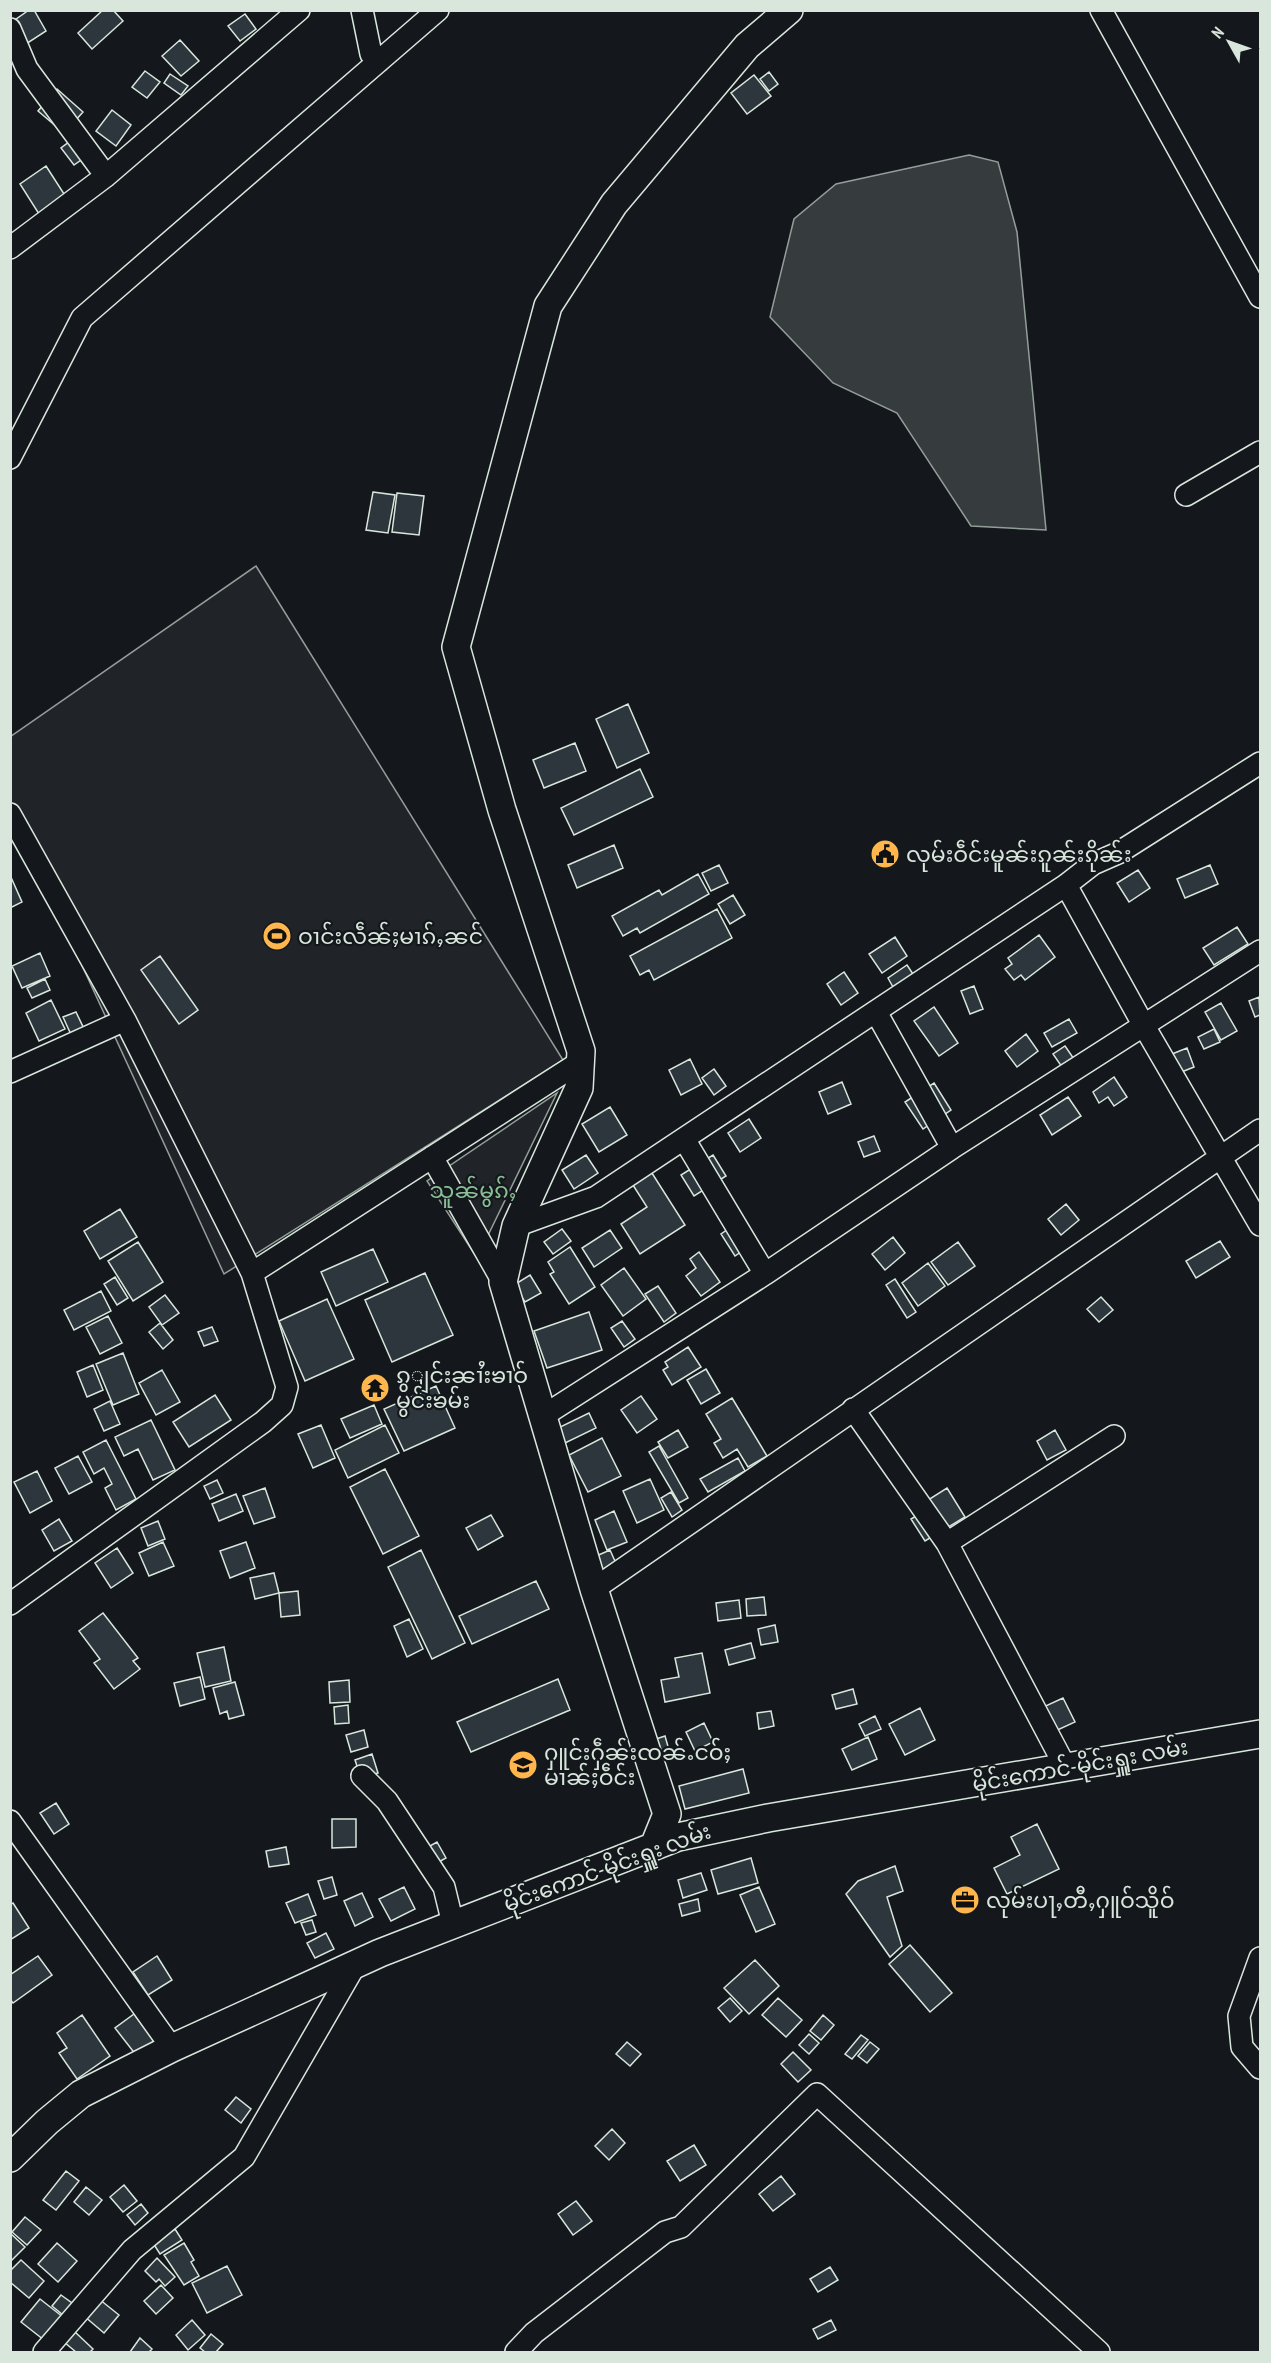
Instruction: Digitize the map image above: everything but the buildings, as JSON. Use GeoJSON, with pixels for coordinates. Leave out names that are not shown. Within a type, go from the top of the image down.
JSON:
{"type":"FeatureCollection","features":[{"type":"Feature","properties":{"kind":"main road"},"geometry":{"type":"LineString","coordinates":[[654,1846],[667,1814],[594,1589],[503,1282],[516,1226],[579,1088],[581,1051],[502,810],[456,647],[548,306],[614,204],[747,46],[789,10]]}},
{"type":"Feature","properties":{"kind":"main road","name":"မိုင်းကောင်-မိုင်းရှူး လမ်း"},"geometry":{"type":"LineString","coordinates":[[10,2158],[81,2094],[172,2048],[453,1924],[654,1846],[704,1830],[1260,1734]]}},
{"type":"Feature","properties":{"kind":"main road"},"geometry":{"type":"LineString","coordinates":[[667,1814],[704,1830]]}},
{"type":"Feature","properties":{"kind":"street"},"geometry":{"type":"LineString","coordinates":[[10,248],[106,176],[299,10]]}},
{"type":"Feature","properties":{"kind":"street"},"geometry":{"type":"LineString","coordinates":[[362,10],[371,54],[379,61]]}},
{"type":"Feature","properties":{"kind":"street"},"geometry":{"type":"LineString","coordinates":[[10,458],[82,318],[438,10]]}},
{"type":"Feature","properties":{"kind":"street"},"geometry":{"type":"LineString","coordinates":[[1101,10],[1260,297]]}},
{"type":"Feature","properties":{"kind":"street"},"geometry":{"type":"LineString","coordinates":[[10,28],[27,69],[106,176]]}},
{"type":"Feature","properties":{"kind":"street"},"geometry":{"type":"LineString","coordinates":[[1186,495],[1260,452]]}},
{"type":"Feature","properties":{"kind":"street"},"geometry":{"type":"LineString","coordinates":[[516,1226],[596,1197],[1066,885],[1093,864],[1118,853],[1260,763]]}},
{"type":"Feature","properties":{"kind":"street"},"geometry":{"type":"LineString","coordinates":[[10,814],[125,1020],[252,1274],[287,1387],[282,1405],[263,1422],[10,1604]]}},
{"type":"Feature","properties":{"kind":"street"},"geometry":{"type":"LineString","coordinates":[[1066,885],[1144,1026],[1260,1225]]}},
{"type":"Feature","properties":{"kind":"street"},"geometry":{"type":"LineString","coordinates":[[543,1416],[765,1274],[952,1148],[1260,951]]}},
{"type":"Feature","properties":{"kind":"street"},"geometry":{"type":"LineString","coordinates":[[876,1012],[952,1148]]}},
{"type":"Feature","properties":{"kind":"street"},"geometry":{"type":"LineString","coordinates":[[10,1072],[125,1020]]}},
{"type":"Feature","properties":{"kind":"street"},"geometry":{"type":"LineString","coordinates":[[252,1274],[580,1062]]}},
{"type":"Feature","properties":{"kind":"street"},"geometry":{"type":"LineString","coordinates":[[594,1589],[1260,1130]]}},
{"type":"Feature","properties":{"kind":"street"},"geometry":{"type":"LineString","coordinates":[[684,1139],[765,1274]]}},
{"type":"Feature","properties":{"kind":"street"},"geometry":{"type":"LineString","coordinates":[[432,1157],[503,1282]]}},
{"type":"Feature","properties":{"kind":"street"},"geometry":{"type":"LineString","coordinates":[[853,1409],[947,1543],[1066,1768]]}},
{"type":"Feature","properties":{"kind":"street"},"geometry":{"type":"LineString","coordinates":[[947,1543],[1114,1436]]}},
{"type":"Feature","properties":{"kind":"street"},"geometry":{"type":"LineString","coordinates":[[362,1776],[387,1801],[444,1887],[453,1924]]}},
{"type":"Feature","properties":{"kind":"street"},"geometry":{"type":"LineString","coordinates":[[10,1821],[172,2048]]}},
{"type":"Feature","properties":{"kind":"street"},"geometry":{"type":"LineString","coordinates":[[1260,1958],[1239,2016],[1242,2047],[1260,2068]]}},
{"type":"Feature","properties":{"kind":"street"},"geometry":{"type":"LineString","coordinates":[[44,2352],[132,2250],[244,2157],[354,1967]]}},
{"type":"Feature","properties":{"kind":"street"},"geometry":{"type":"LineString","coordinates":[[516,2352],[534,2333],[665,2232],[681,2227],[817,2094],[1097,2352]]}},
{"type":"Feature","properties":{"kind":"green space","name":"ဝၢင်းလဵၼ်ႈမၢၵ်ႇၼင်"},"geometry":{"type":"Polygon","coordinates":[[[256,566],[563,1060],[224,1274],[11,811],[10,737],[256,566]]]}},
{"type":"Feature","properties":{"kind":"green space","name":"သူၼ်မွၵ်ႇ"},"geometry":{"type":"Polygon","coordinates":[[[557,1093],[477,1258],[427,1181],[557,1093]]]}},
{"type":"Feature","properties":{"kind":"shaded area"},"geometry":{"type":"Polygon","coordinates":[[[969,155],[998,162],[1017,232],[1046,530],[971,526],[897,413],[833,383],[770,317],[794,219],[836,184],[969,155]]]}},
{"type":"Feature","properties":{"kind":"place","name":"လုမ်းဝဵင်းမူၼ်းၵူၼ်းၵိုၼ်း"},"geometry":{"type":"Point","coordinates":[885,854]}},
{"type":"Feature","properties":{"kind":"place","name":"ဝၢင်းလဵၼ်ႈမၢၵ်ႇၼင်"},"geometry":{"type":"Point","coordinates":[277,936]}},
{"type":"Feature","properties":{"kind":"place","name":"ၵွျင်းၼၢႆးၶၢဝ် မွင်းၶမ်း"},"geometry":{"type":"Point","coordinates":[375,1388]}},
{"type":"Feature","properties":{"kind":"place","name":"ႁူင်းႁဵၼ်းၸၼ်ႉငဝ်ႈ မၢၼ်ႈဝဵင်း"},"geometry":{"type":"Point","coordinates":[523,1765]}},
{"type":"Feature","properties":{"kind":"place","name":"လုမ်းပႃႇတီႇႁူဝ်သိူဝ်"},"geometry":{"type":"Point","coordinates":[965,1900]}}]}
